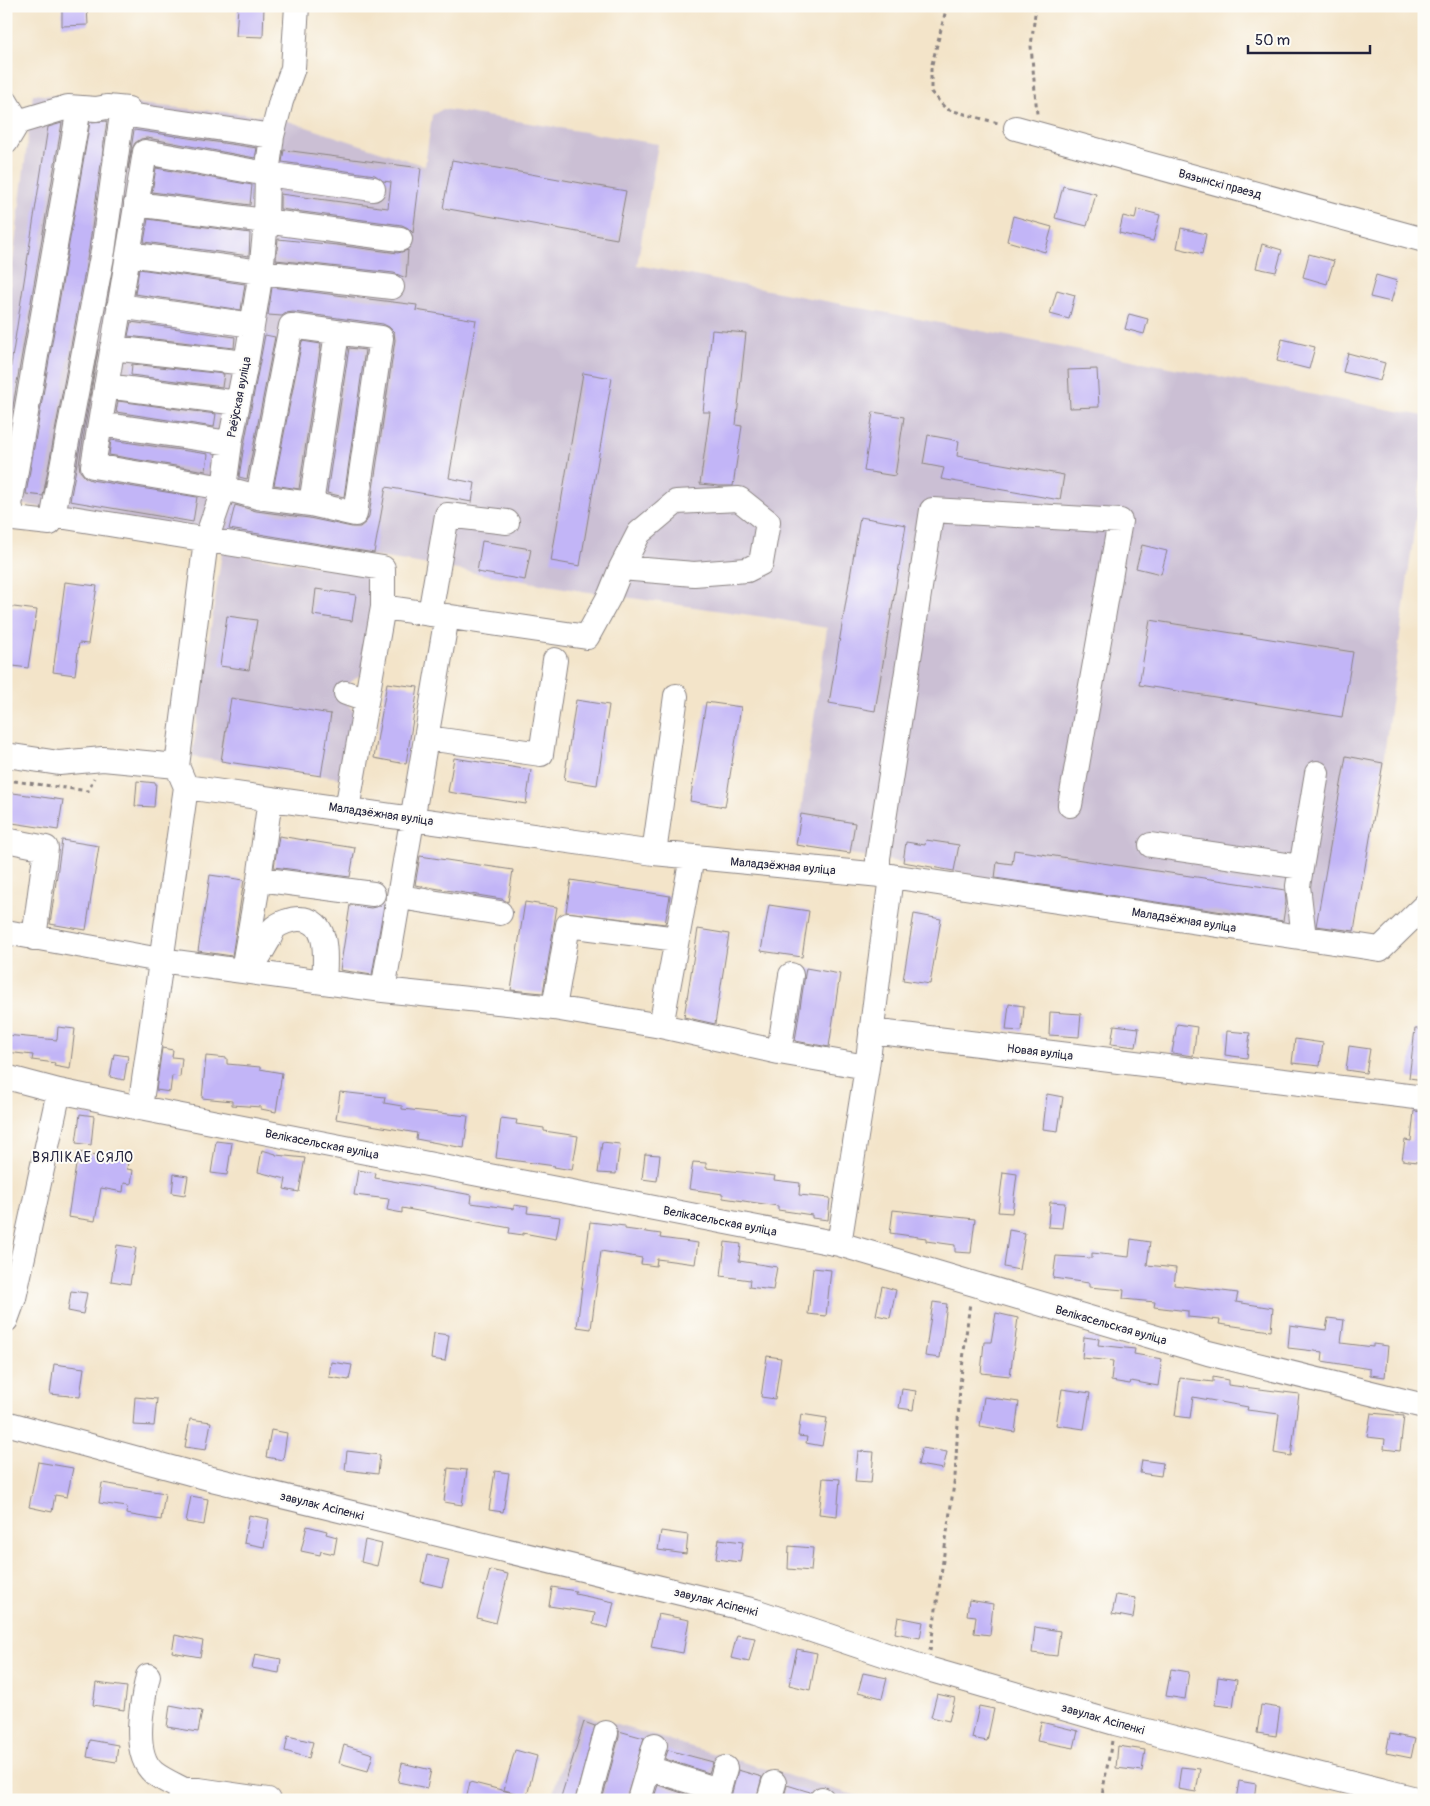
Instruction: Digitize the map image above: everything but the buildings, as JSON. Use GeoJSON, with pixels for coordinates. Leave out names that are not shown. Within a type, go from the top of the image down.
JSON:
{"type":"FeatureCollection","features":[{"type":"Feature","properties":{"kind":"street","name":"Раёўская вуліца"},"geometry":{"type":"LineString","coordinates":[[140,1108],[160,960],[206,540],[224,488],[230,443],[262,272],[267,174],[272,136],[281,101],[293,68],[297,6]]}},
{"type":"Feature","properties":{"kind":"street"},"geometry":{"type":"LineString","coordinates":[[10,122],[68,107],[106,107],[128,110],[122,114],[104,251],[50,523],[14,518],[10,505],[80,108]]}},
{"type":"Feature","properties":{"kind":"street"},"geometry":{"type":"LineString","coordinates":[[122,114],[272,136]]}},
{"type":"Feature","properties":{"kind":"street","name":"Вязынскі праезд"},"geometry":{"type":"LineString","coordinates":[[1016,128],[1424,240]]}},
{"type":"Feature","properties":{"kind":"street"},"geometry":{"type":"LineString","coordinates":[[258,498],[291,326],[381,338],[355,514],[311,504],[258,498],[224,488],[93,466],[145,152],[267,174],[373,189]]}},
{"type":"Feature","properties":{"kind":"street"},"geometry":{"type":"LineString","coordinates":[[136,204],[400,239]]}},
{"type":"Feature","properties":{"kind":"street"},"geometry":{"type":"LineString","coordinates":[[128,254],[392,287]]}},
{"type":"Feature","properties":{"kind":"street"},"geometry":{"type":"LineString","coordinates":[[119,306],[252,325]]}},
{"type":"Feature","properties":{"kind":"street"},"geometry":{"type":"LineString","coordinates":[[311,504],[337,333]]}},
{"type":"Feature","properties":{"kind":"street"},"geometry":{"type":"LineString","coordinates":[[112,348],[246,363]]}},
{"type":"Feature","properties":{"kind":"street"},"geometry":{"type":"LineString","coordinates":[[106,386],[238,403]]}},
{"type":"Feature","properties":{"kind":"street"},"geometry":{"type":"LineString","coordinates":[[100,424],[230,443]]}},
{"type":"Feature","properties":{"kind":"street"},"geometry":{"type":"LineString","coordinates":[[383,607],[587,636],[610,595],[621,568],[639,533],[676,502],[738,499],[768,522],[761,563],[746,570],[694,574],[621,568]]}},
{"type":"Feature","properties":{"kind":"street"},"geometry":{"type":"LineString","coordinates":[[839,1244],[871,1031],[884,875],[878,858],[932,510],[1120,521],[1070,805]]}},
{"type":"Feature","properties":{"kind":"street"},"geometry":{"type":"LineString","coordinates":[[53,514],[383,568],[383,607],[356,696],[347,809]]}},
{"type":"Feature","properties":{"kind":"street"},"geometry":{"type":"LineString","coordinates":[[383,990],[426,738],[447,515],[507,522]]}},
{"type":"Feature","properties":{"kind":"street"},"geometry":{"type":"LineString","coordinates":[[426,738],[541,754],[555,660]]}},
{"type":"Feature","properties":{"kind":"street"},"geometry":{"type":"LineString","coordinates":[[654,853],[676,696]]}},
{"type":"Feature","properties":{"kind":"street","name":"Маладзёжная вуліца"},"geometry":{"type":"LineString","coordinates":[[6,754],[59,762],[103,759],[181,776],[270,799],[654,853],[884,875],[1380,949],[1424,906]]}},
{"type":"Feature","properties":{"kind":"street"},"geometry":{"type":"LineString","coordinates":[[1304,938],[1298,886],[1317,773]]}},
{"type":"Feature","properties":{"kind":"street"},"geometry":{"type":"LineString","coordinates":[[243,970],[259,879],[270,799]]}},
{"type":"Feature","properties":{"kind":"street"},"geometry":{"type":"LineString","coordinates":[[6,840],[46,848],[34,938]]}},
{"type":"Feature","properties":{"kind":"street"},"geometry":{"type":"LineString","coordinates":[[1151,845],[1301,867]]}},
{"type":"Feature","properties":{"kind":"street"},"geometry":{"type":"LineString","coordinates":[[661,1026],[692,857]]}},
{"type":"Feature","properties":{"kind":"street"},"geometry":{"type":"LineString","coordinates":[[259,879],[373,894]]}},
{"type":"Feature","properties":{"kind":"street"},"geometry":{"type":"LineString","coordinates":[[400,897],[500,912]]}},
{"type":"Feature","properties":{"kind":"street"},"geometry":{"type":"LineString","coordinates":[[243,970],[253,964],[261,955],[274,929],[295,919],[305,919],[313,923],[322,933],[325,945],[324,982]]}},
{"type":"Feature","properties":{"kind":"street"},"geometry":{"type":"LineString","coordinates":[[554,1008],[568,925],[677,939]]}},
{"type":"Feature","properties":{"kind":"street"},"geometry":{"type":"LineString","coordinates":[[6,932],[160,960],[383,990],[554,1008],[661,1026],[780,1052],[867,1067]]}},
{"type":"Feature","properties":{"kind":"street"},"geometry":{"type":"LineString","coordinates":[[780,1052],[791,975]]}},
{"type":"Feature","properties":{"kind":"street","name":"Новая вуліца"},"geometry":{"type":"LineString","coordinates":[[871,1031],[1424,1098]]}},
{"type":"Feature","properties":{"kind":"street","name":"Велікасельская вуліца"},"geometry":{"type":"LineString","coordinates":[[6,1076],[59,1091],[140,1108],[839,1244],[1208,1353],[1424,1406]]}},
{"type":"Feature","properties":{"kind":"street"},"geometry":{"type":"LineString","coordinates":[[6,1320],[14,1298],[59,1091]]}},
{"type":"Feature","properties":{"kind":"street","name":"завулак Асіпенкі"},"geometry":{"type":"LineString","coordinates":[[6,1423],[212,1479],[755,1611],[928,1668],[1115,1723],[1420,1800]]}},
{"type":"Feature","properties":{"kind":"street"},"geometry":{"type":"LineString","coordinates":[[148,1676],[142,1704],[141,1737],[143,1759],[154,1772],[182,1795],[199,1790],[268,1800]]}},
{"type":"Feature","properties":{"kind":"street"},"geometry":{"type":"LineString","coordinates":[[588,1800],[606,1733]]}},
{"type":"Feature","properties":{"kind":"street"},"geometry":{"type":"LineString","coordinates":[[639,1800],[655,1745]]}},
{"type":"Feature","properties":{"kind":"street"},"geometry":{"type":"LineString","coordinates":[[648,1768],[720,1786]]}},
{"type":"Feature","properties":{"kind":"path"},"geometry":{"type":"LineString","coordinates":[[947,6],[931,68],[931,92],[946,109],[1016,128]]}},
{"type":"Feature","properties":{"kind":"path"},"geometry":{"type":"LineString","coordinates":[[1036,6],[1031,46],[1039,134]]}},
{"type":"Feature","properties":{"kind":"path"},"geometry":{"type":"LineString","coordinates":[[928,1668],[955,1477],[960,1385],[972,1284]]}},
{"type":"Feature","properties":{"kind":"path"},"geometry":{"type":"LineString","coordinates":[[1101,1800],[1115,1723]]}},
{"type":"Feature","properties":{"kind":"shaded area"},"geometry":{"type":"Polygon","coordinates":[[[33,94],[276,117],[425,166],[432,115],[443,109],[658,144],[637,265],[1424,416],[1424,456],[1383,763],[1353,937],[994,881],[954,871],[796,845],[827,628],[582,591],[405,561],[6,502],[6,320],[33,94]]]}},
{"type":"Feature","properties":{"kind":"shaded area"},"geometry":{"type":"Polygon","coordinates":[[[222,552],[370,574],[376,583],[364,672],[347,685],[345,700],[356,715],[346,779],[192,757],[222,552]]]}},
{"type":"Feature","properties":{"kind":"shaded area"},"geometry":{"type":"Polygon","coordinates":[[[577,1713],[871,1800],[551,1800],[577,1713]]]}},
{"type":"Feature","properties":{"kind":"district","name":"ВЯЛІКАЕ СЯЛО"},"geometry":{"type":"Point","coordinates":[83,1157]}}]}
